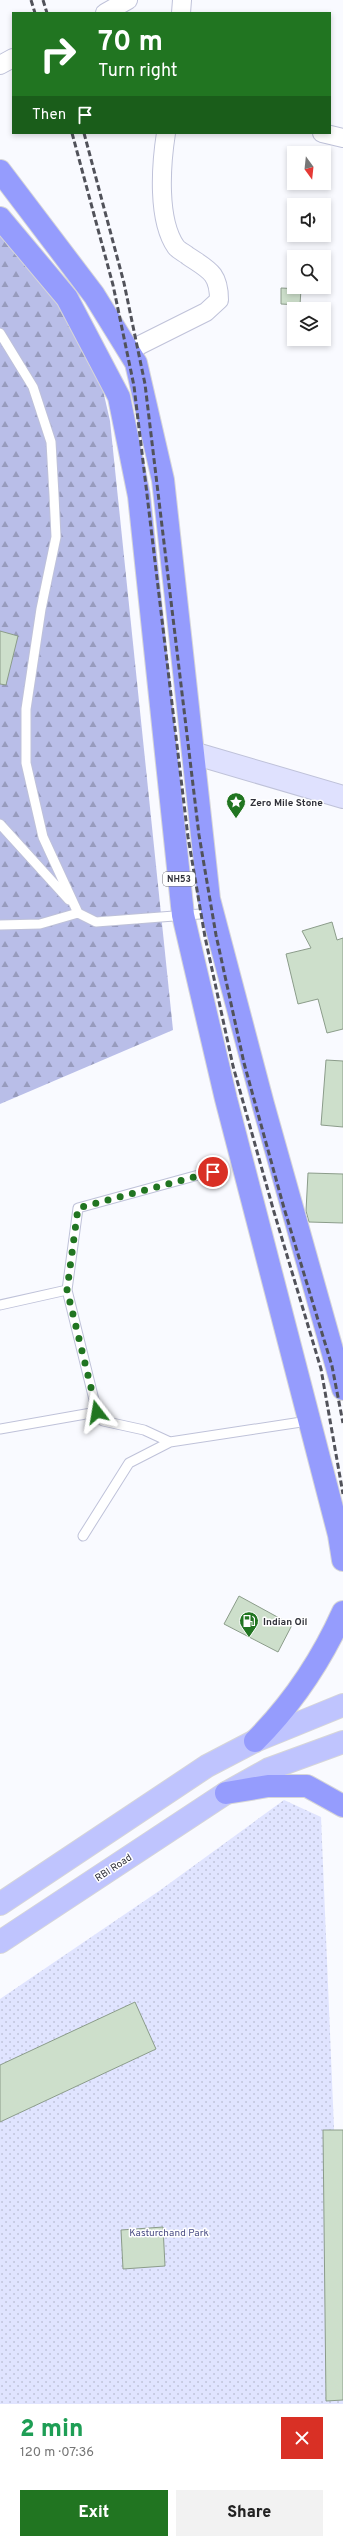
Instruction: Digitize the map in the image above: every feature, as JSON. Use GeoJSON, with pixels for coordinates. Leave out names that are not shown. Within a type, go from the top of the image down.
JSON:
{"type":"FeatureCollection","features":[{"type":"Feature","properties":{"kind":"highway","name":"NH53"},"geometry":{"type":"LineString","coordinates":[[0,171],[94,295],[136,363],[163,480],[210,899],[263,1104],[343,1389]]}},
{"type":"Feature","properties":{"kind":"highway","name":"NH53"},"geometry":{"type":"LineString","coordinates":[[0,218],[66,298],[118,397],[139,496],[183,915],[226,1099],[343,1560]]}},
{"type":"Feature","properties":{"kind":"highway"},"geometry":{"type":"LineString","coordinates":[[255,1741],[281,1715],[303,1684],[328,1645],[343,1612]]}},
{"type":"Feature","properties":{"kind":"highway"},"geometry":{"type":"LineString","coordinates":[[226,1793],[268,1786],[307,1786],[343,1806]]}},
{"type":"Feature","properties":{"kind":"main road"},"geometry":{"type":"LineString","coordinates":[[0,1904],[207,1766],[255,1741],[343,1705]]}},
{"type":"Feature","properties":{"kind":"main road","name":"RBI Road"},"geometry":{"type":"LineString","coordinates":[[0,1942],[226,1793],[269,1769],[343,1742]]}},
{"type":"Feature","properties":{"kind":"street"},"geometry":{"type":"LineString","coordinates":[[107,12],[128,0]]}},
{"type":"Feature","properties":{"kind":"street"},"geometry":{"type":"LineString","coordinates":[[181,12],[182,0]]}},
{"type":"Feature","properties":{"kind":"street"},"geometry":{"type":"LineString","coordinates":[[0,65],[12,59]]}},
{"type":"Feature","properties":{"kind":"street"},"geometry":{"type":"LineString","coordinates":[[128,351],[206,312],[219,300],[219,285],[211,272],[176,248],[165,221],[163,186],[166,134]]}},
{"type":"Feature","properties":{"kind":"street"},"geometry":{"type":"LineString","coordinates":[[326,134],[343,138]]}},
{"type":"Feature","properties":{"kind":"street"},"geometry":{"type":"LineString","coordinates":[[193,753],[343,797]]}},
{"type":"Feature","properties":{"kind":"lane"},"geometry":{"type":"LineString","coordinates":[[0,333],[33,387],[51,442],[56,538],[41,609],[26,709],[26,763],[43,837],[76,909]]}},
{"type":"Feature","properties":{"kind":"lane"},"geometry":{"type":"LineString","coordinates":[[0,824],[76,909],[96,922],[213,913]]}},
{"type":"Feature","properties":{"kind":"lane"},"geometry":{"type":"LineString","coordinates":[[0,925],[40,924],[76,909]]}},
{"type":"Feature","properties":{"kind":"lane"},"geometry":{"type":"LineString","coordinates":[[170,1442],[144,1430],[103,1421],[97,1412],[67,1290],[78,1208],[213,1172]]}},
{"type":"Feature","properties":{"kind":"lane"},"geometry":{"type":"LineString","coordinates":[[0,1305],[67,1290]]}},
{"type":"Feature","properties":{"kind":"lane"},"geometry":{"type":"LineString","coordinates":[[0,1429],[97,1412]]}},
{"type":"Feature","properties":{"kind":"lane"},"geometry":{"type":"LineString","coordinates":[[83,1536],[129,1463],[170,1442],[308,1421]]}},
{"type":"Feature","properties":{"kind":"green space"},"geometry":{"type":"Polygon","coordinates":[[[0,221],[52,292],[102,386],[110,421],[173,1030],[0,1104],[0,221]]]}},
{"type":"Feature","properties":{"kind":"green space","name":"Kasturchand Park"},"geometry":{"type":"Polygon","coordinates":[[[284,1800],[321,1817],[343,2344],[343,2404],[0,2404],[0,1999],[159,1891],[284,1800]]]}},
{"type":"Feature","properties":{"kind":"building"},"geometry":{"type":"Polygon","coordinates":[[[281,288],[287,288],[287,294],[301,294],[300,302],[287,302],[287,304],[281,304],[281,288]]]}},
{"type":"Feature","properties":{"kind":"building"},"geometry":{"type":"Polygon","coordinates":[[[0,631],[18,636],[6,685],[0,684],[0,631]]]}},
{"type":"Feature","properties":{"kind":"building"},"geometry":{"type":"Polygon","coordinates":[[[332,922],[337,940],[343,938],[343,1029],[327,1033],[318,999],[298,1004],[286,954],[311,948],[302,931],[332,922]]]}},
{"type":"Feature","properties":{"kind":"building"},"geometry":{"type":"Polygon","coordinates":[[[326,1060],[343,1061],[343,1127],[321,1125],[326,1060]]]}},
{"type":"Feature","properties":{"kind":"building"},"geometry":{"type":"Polygon","coordinates":[[[308,1173],[343,1174],[343,1223],[309,1222],[306,1211],[308,1173]]]}},
{"type":"Feature","properties":{"kind":"building"},"geometry":{"type":"Polygon","coordinates":[[[239,1596],[292,1625],[278,1652],[224,1624],[239,1596]]]}},
{"type":"Feature","properties":{"kind":"building"},"geometry":{"type":"Polygon","coordinates":[[[135,2002],[156,2049],[0,2122],[0,2065],[135,2002]]]}},
{"type":"Feature","properties":{"kind":"building"},"geometry":{"type":"Polygon","coordinates":[[[323,2130],[343,2130],[343,2400],[326,2401],[323,2130]]]}},
{"type":"Feature","properties":{"kind":"building"},"geometry":{"type":"Polygon","coordinates":[[[163,2227],[165,2266],[123,2269],[121,2230],[163,2227]]]}},
{"type":"Feature","properties":{"kind":"railway"},"geometry":{"type":"LineString","coordinates":[[31,0],[35,12]]}},
{"type":"Feature","properties":{"kind":"railway"},"geometry":{"type":"LineString","coordinates":[[43,0],[47,12]]}},
{"type":"Feature","properties":{"kind":"railway"},"geometry":{"type":"LineString","coordinates":[[72,134],[113,285],[134,386],[188,837],[205,937],[233,1066],[274,1212],[321,1369],[343,1494]]}},
{"type":"Feature","properties":{"kind":"railway"},"geometry":{"type":"LineString","coordinates":[[84,134],[124,283],[145,384],[199,835],[216,935],[244,1063],[284,1208],[332,1366],[343,1423]]}},
{"type":"Feature","properties":{"kind":"place","name":"Zero Mile Stone"},"geometry":{"type":"Point","coordinates":[236,819]}},
{"type":"Feature","properties":{"kind":"place","name":"Indian Oil"},"geometry":{"type":"Point","coordinates":[249,1638]}},
{"type":"Feature","properties":{"kind":"route"},"geometry":{"type":"LineString","coordinates":[[97,1412],[67,1290],[78,1208],[213,1172]]}}]}
